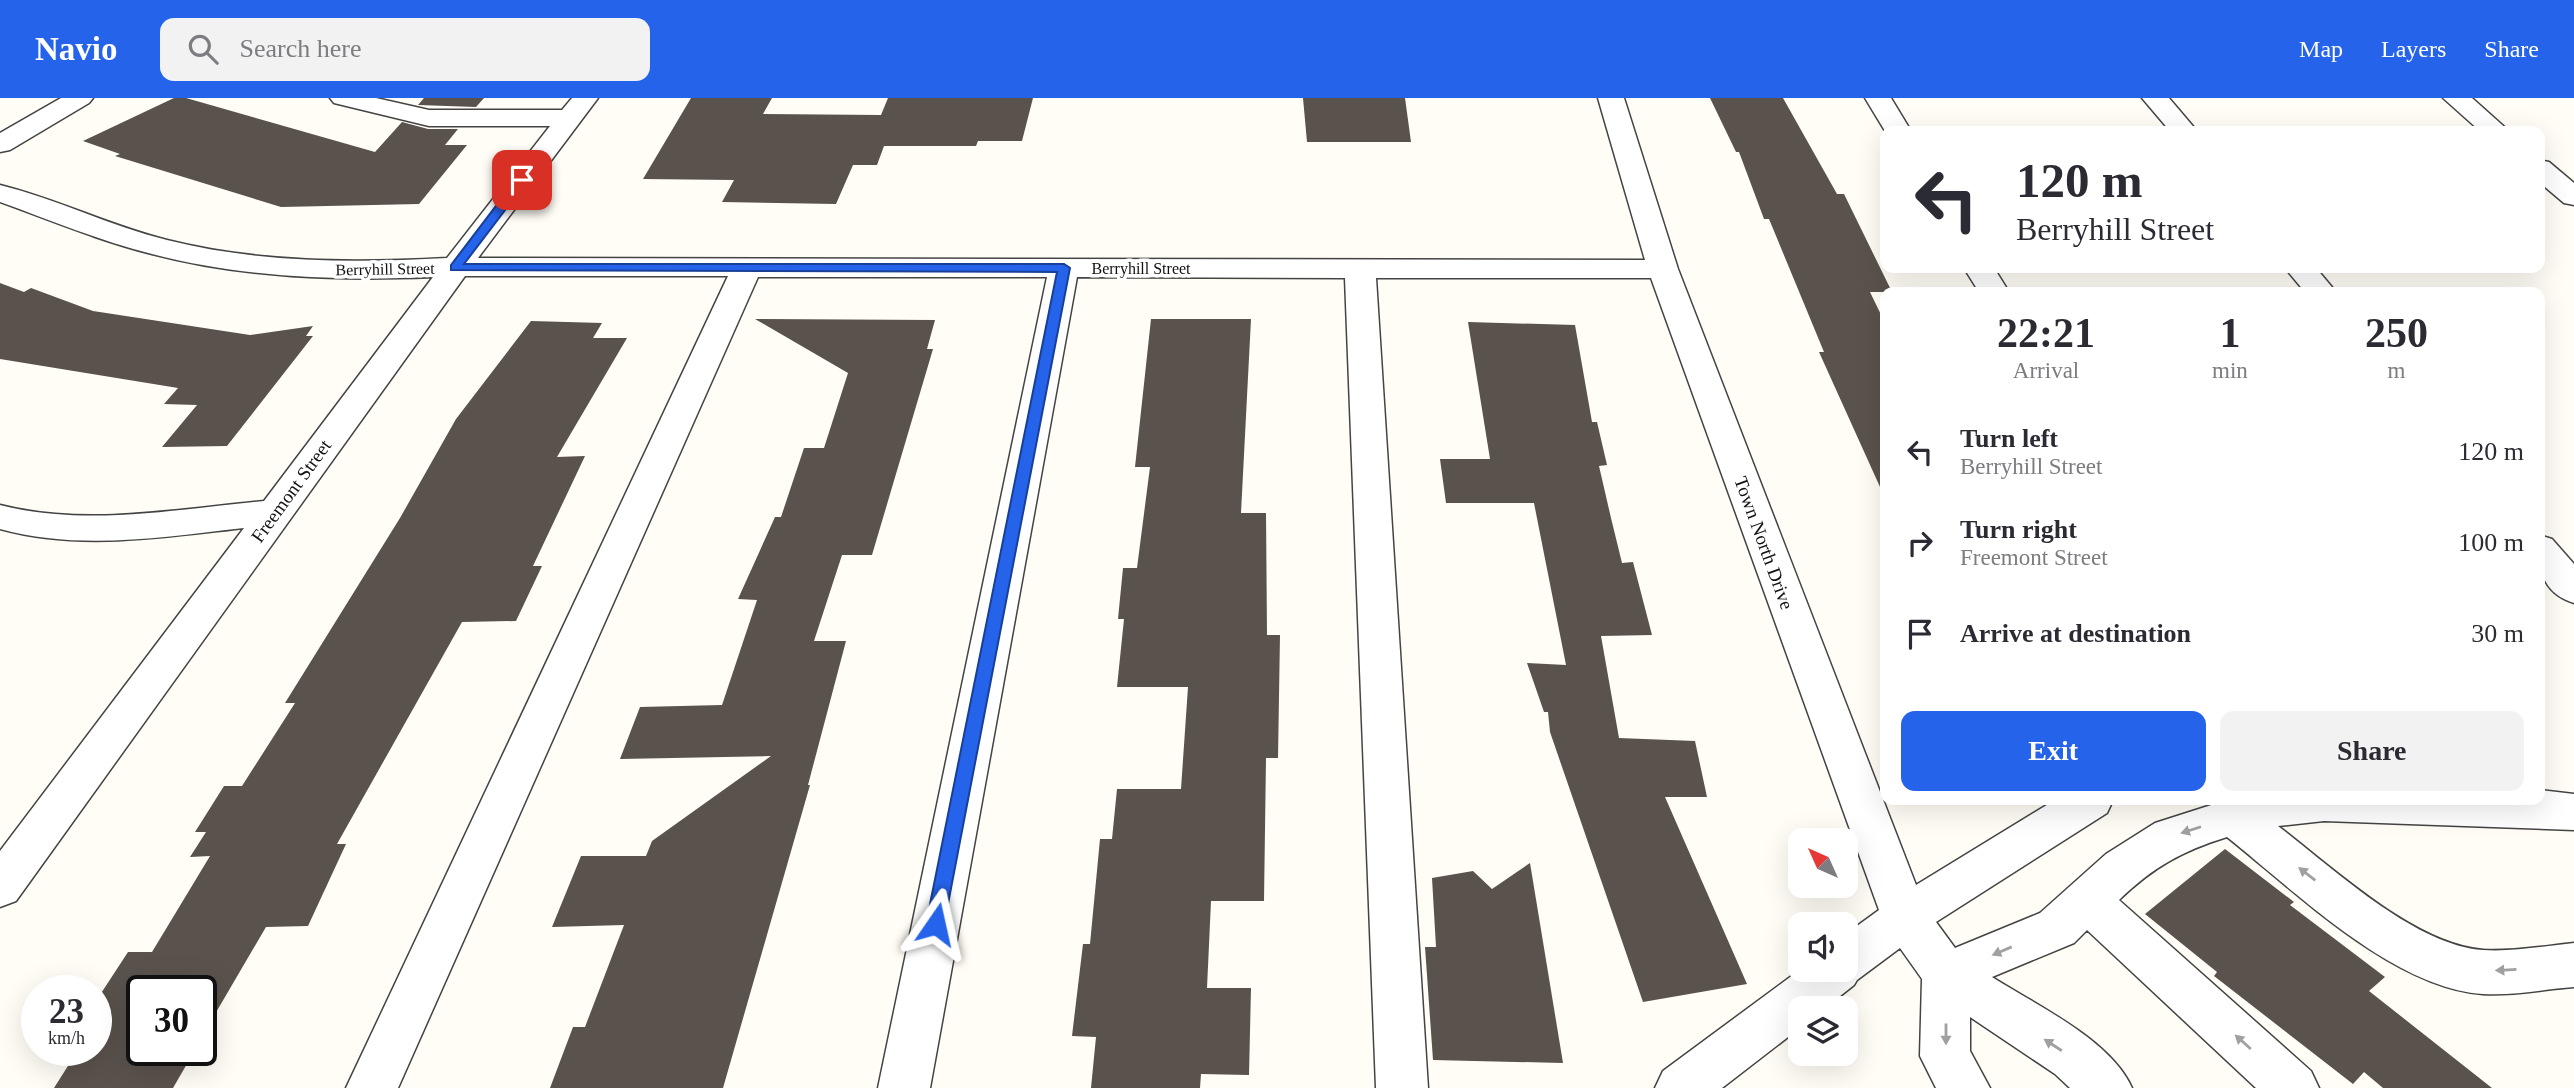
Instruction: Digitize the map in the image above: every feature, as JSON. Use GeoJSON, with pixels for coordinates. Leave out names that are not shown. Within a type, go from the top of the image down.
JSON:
{"type":"FeatureCollection","features":[{"type":"Feature","properties":{"kind":"street"},"geometry":{"type":"LineString","coordinates":[[0,144],[80,98]]}},
{"type":"Feature","properties":{"kind":"street"},"geometry":{"type":"LineString","coordinates":[[343,98],[429,118],[577,108]]}},
{"type":"Feature","properties":{"kind":"street","name":"Town North Drive"},"geometry":{"type":"LineString","coordinates":[[1611,98],[1663,269],[1879,856],[1905,917],[1946,974],[2073,1057],[2106,1088]]}},
{"type":"Feature","properties":{"kind":"street"},"geometry":{"type":"LineString","coordinates":[[1878,98],[1895,126]]}},
{"type":"Feature","properties":{"kind":"street"},"geometry":{"type":"LineString","coordinates":[[2155,98],[2180,126]]}},
{"type":"Feature","properties":{"kind":"street"},"geometry":{"type":"LineString","coordinates":[[2456,98],[2490,126]]}},
{"type":"Feature","properties":{"kind":"street","name":"Freemont Street"},"geometry":{"type":"LineString","coordinates":[[0,887],[455,267],[577,108]]}},
{"type":"Feature","properties":{"kind":"street"},"geometry":{"type":"LineString","coordinates":[[2545,173],[2574,197]]}},
{"type":"Feature","properties":{"kind":"street","name":"Berryhill Street"},"geometry":{"type":"LineString","coordinates":[[0,193],[162,248],[255,264],[358,272],[455,267],[1663,269]]}},
{"type":"Feature","properties":{"kind":"street"},"geometry":{"type":"LineString","coordinates":[[372,1088],[747,268]]}},
{"type":"Feature","properties":{"kind":"street"},"geometry":{"type":"LineString","coordinates":[[904,1088],[1064,268]]}},
{"type":"Feature","properties":{"kind":"street"},"geometry":{"type":"LineString","coordinates":[[1360,268],[1402,1088]]}},
{"type":"Feature","properties":{"kind":"street"},"geometry":{"type":"LineString","coordinates":[[2304,273],[2317,287]]}},
{"type":"Feature","properties":{"kind":"street"},"geometry":{"type":"LineString","coordinates":[[0,517],[19,525],[110,527],[276,512]]}},
{"type":"Feature","properties":{"kind":"street"},"geometry":{"type":"LineString","coordinates":[[2545,555],[2574,589]]}},
{"type":"Feature","properties":{"kind":"street"},"geometry":{"type":"LineString","coordinates":[[1858,953],[1905,917],[2083,805]]}},
{"type":"Feature","properties":{"kind":"street"},"geometry":{"type":"LineString","coordinates":[[1964,1088],[1945,1056],[1946,974],[2057,928],[2122,869],[2171,836],[2253,810],[2304,805]]}},
{"type":"Feature","properties":{"kind":"street"},"geometry":{"type":"LineString","coordinates":[[2416,805],[2554,808],[2574,812]]}},
{"type":"Feature","properties":{"kind":"street"},"geometry":{"type":"LineString","coordinates":[[2233,816],[2379,932],[2450,966],[2484,972],[2574,965]]}},
{"type":"Feature","properties":{"kind":"street"},"geometry":{"type":"LineString","coordinates":[[2085,901],[2293,1088]]}},
{"type":"Feature","properties":{"kind":"street"},"geometry":{"type":"LineString","coordinates":[[1681,1088],[1821,982]]}},
{"type":"Feature","properties":{"kind":"building"},"geometry":{"type":"Polygon","coordinates":[[[174,98],[186,98],[375,152],[402,122],[428,129],[458,129],[445,145],[467,145],[419,204],[281,207],[115,156],[120,154],[83,141],[174,98]]]}},
{"type":"Feature","properties":{"kind":"building"},"geometry":{"type":"Polygon","coordinates":[[[424,98],[484,98],[476,107],[418,105],[424,98]]]}},
{"type":"Feature","properties":{"kind":"building"},"geometry":{"type":"Polygon","coordinates":[[[691,98],[772,98],[763,114],[881,115],[888,98],[1033,98],[1022,141],[978,141],[976,146],[884,146],[877,165],[853,165],[836,204],[722,202],[734,180],[643,179],[691,98]]]}},
{"type":"Feature","properties":{"kind":"building"},"geometry":{"type":"Polygon","coordinates":[[[1303,98],[1405,98],[1411,142],[1307,142],[1303,98]]]}},
{"type":"Feature","properties":{"kind":"building"},"geometry":{"type":"Polygon","coordinates":[[[1710,98],[1783,98],[1837,194],[1844,194],[1880,268],[1880,273],[1883,273],[1890,287],[1880,287],[1880,292],[1870,292],[1880,313],[1880,487],[1819,352],[1824,352],[1769,219],[1764,219],[1739,152],[1736,152],[1710,98]]]}},
{"type":"Feature","properties":{"kind":"building"},"geometry":{"type":"Polygon","coordinates":[[[0,283],[24,292],[31,288],[93,311],[250,335],[313,326],[306,336],[313,336],[227,446],[162,447],[197,405],[164,404],[178,388],[0,359],[0,283]]]}},
{"type":"Feature","properties":{"kind":"building"},"geometry":{"type":"Polygon","coordinates":[[[755,319],[935,320],[927,349],[933,349],[872,555],[842,555],[814,641],[846,641],[810,785],[723,1088],[550,1088],[573,1027],[585,1027],[624,925],[552,927],[581,856],[646,856],[652,841],[771,756],[620,759],[640,707],[722,705],[757,600],[738,599],[775,517],[781,517],[804,448],[824,448],[848,373],[755,319]]]}},
{"type":"Feature","properties":{"kind":"building"},"geometry":{"type":"Polygon","coordinates":[[[1151,319],[1251,319],[1241,513],[1266,513],[1267,635],[1280,635],[1278,758],[1266,758],[1264,901],[1211,901],[1207,988],[1251,988],[1249,1075],[1201,1074],[1200,1088],[1091,1088],[1096,1037],[1072,1036],[1083,944],[1090,944],[1100,839],[1112,839],[1117,789],[1181,789],[1188,687],[1117,687],[1124,619],[1118,619],[1123,568],[1137,568],[1150,467],[1135,467],[1151,319]]]}},
{"type":"Feature","properties":{"kind":"building"},"geometry":{"type":"Polygon","coordinates":[[[531,321],[602,323],[593,338],[627,338],[557,457],[585,456],[533,566],[542,566],[516,621],[462,622],[337,844],[346,844],[308,926],[266,927],[217,1011],[217,975],[126,975],[126,1066],[186,1066],[173,1088],[54,1088],[68,1066],[112,1066],[112,976],[128,952],[152,952],[210,856],[190,857],[206,832],[195,832],[224,786],[242,786],[295,703],[285,703],[400,518],[456,419],[531,321]]]}},
{"type":"Feature","properties":{"kind":"building"},"geometry":{"type":"Polygon","coordinates":[[[1468,322],[1575,325],[1592,422],[1597,422],[1607,465],[1599,466],[1622,563],[1633,562],[1652,635],[1601,636],[1619,738],[1695,741],[1707,797],[1665,797],[1747,984],[1643,1002],[1550,732],[1548,712],[1544,712],[1527,663],[1566,665],[1534,503],[1446,503],[1440,459],[1490,459],[1468,322]]]}},
{"type":"Feature","properties":{"kind":"building"},"geometry":{"type":"Polygon","coordinates":[[[2225,849],[2294,902],[2290,905],[2385,977],[2369,991],[2492,1088],[2383,1088],[2364,1072],[2353,1084],[2214,976],[2217,972],[2145,914],[2225,849]]]}},
{"type":"Feature","properties":{"kind":"building"},"geometry":{"type":"Polygon","coordinates":[[[1530,863],[1563,1063],[1433,1060],[1425,947],[1436,947],[1432,878],[1473,871],[1492,889],[1530,863]]]}},
{"type":"Feature","properties":{"kind":"route"},"geometry":{"type":"LineString","coordinates":[[522,180],[455,267],[1064,268],[936,924]]}}]}
